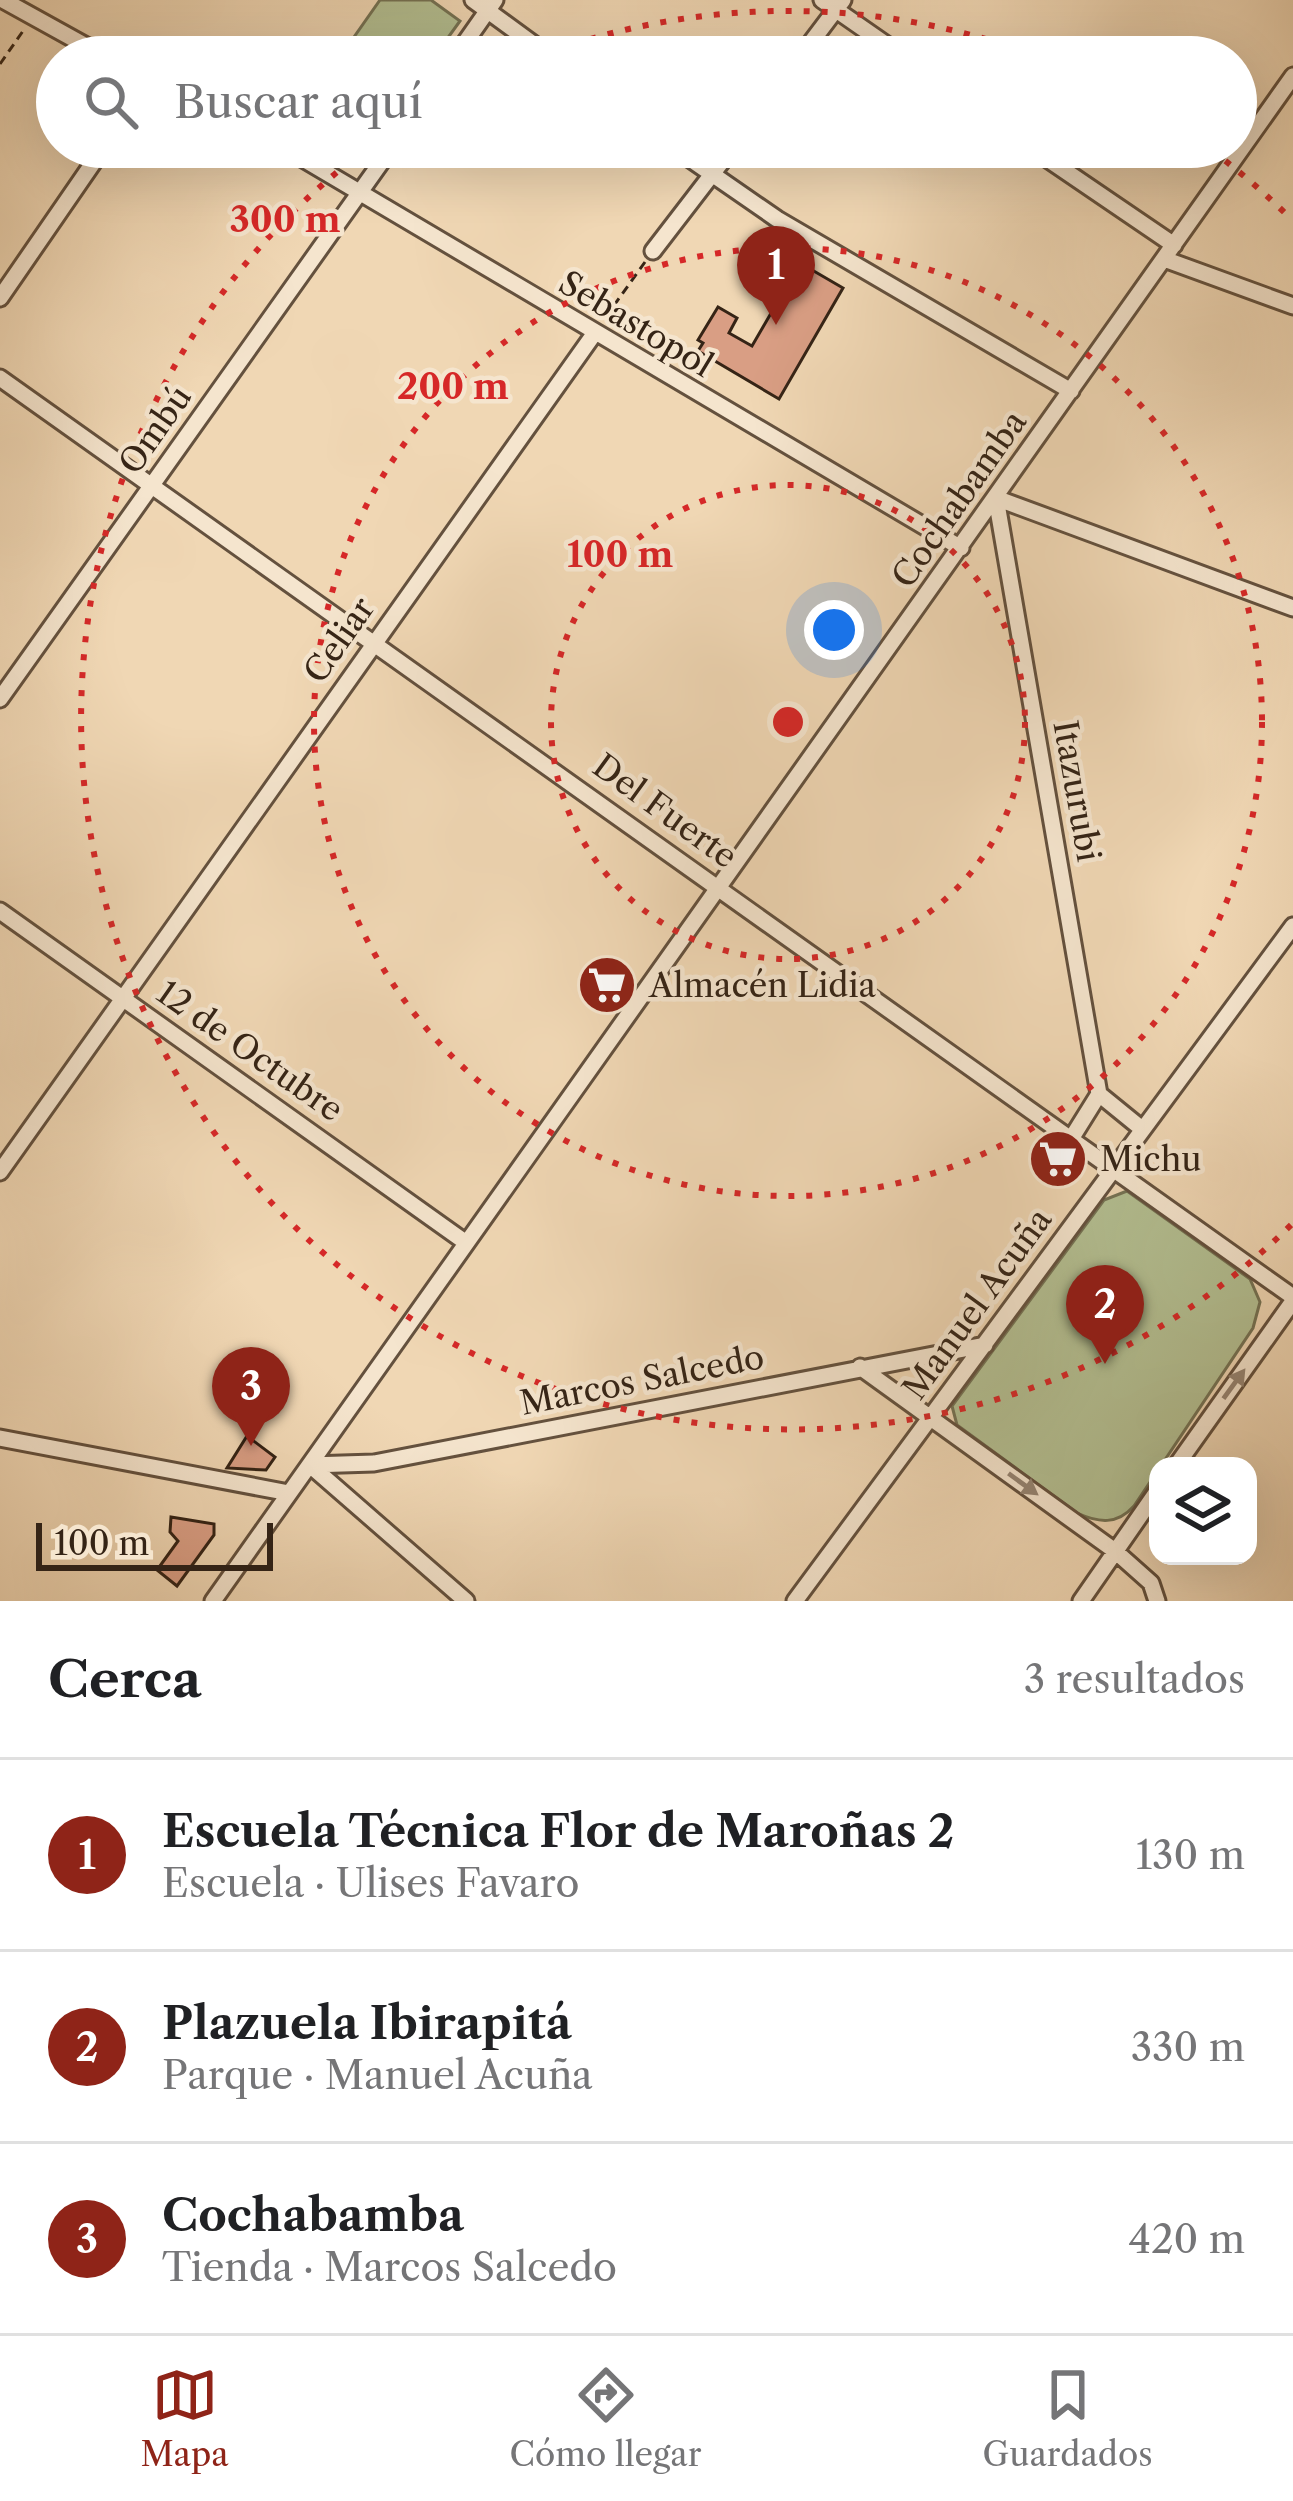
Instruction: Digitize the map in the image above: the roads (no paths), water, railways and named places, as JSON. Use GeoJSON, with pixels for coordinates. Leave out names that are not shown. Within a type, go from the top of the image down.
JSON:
{"type":"FeatureCollection","features":[{"type":"Feature","properties":{"kind":"street"},"geometry":{"type":"LineString","coordinates":[[3,0],[67,36]]}},
{"type":"Feature","properties":{"kind":"street"},"geometry":{"type":"LineString","coordinates":[[473,0],[492,5],[527,36]]}},
{"type":"Feature","properties":{"kind":"street"},"geometry":{"type":"LineString","coordinates":[[813,36],[833,3],[876,36]]}},
{"type":"Feature","properties":{"kind":"street"},"geometry":{"type":"LineString","coordinates":[[470,36],[492,5]]}},
{"type":"Feature","properties":{"kind":"street","name":"Cochabamba"},"geometry":{"type":"LineString","coordinates":[[1257,127],[1293,76]]}},
{"type":"Feature","properties":{"kind":"street"},"geometry":{"type":"LineString","coordinates":[[0,298],[90,168]]}},
{"type":"Feature","properties":{"kind":"street","name":"Sebastopol"},"geometry":{"type":"LineString","coordinates":[[316,168],[961,548]]}},
{"type":"Feature","properties":{"kind":"street","name":"Ombú"},"geometry":{"type":"LineString","coordinates":[[0,699],[378,168]]}},
{"type":"Feature","properties":{"kind":"street"},"geometry":{"type":"LineString","coordinates":[[702,168],[1071,392]]}},
{"type":"Feature","properties":{"kind":"street"},"geometry":{"type":"LineString","coordinates":[[653,251],[717,168]]}},
{"type":"Feature","properties":{"kind":"street"},"geometry":{"type":"LineString","coordinates":[[1058,168],[1169,252],[1293,306]]}},
{"type":"Feature","properties":{"kind":"street","name":"Cochabamba"},"geometry":{"type":"LineString","coordinates":[[213,1601],[465,1242],[722,889],[1228,168]]}},
{"type":"Feature","properties":{"kind":"street","name":"Celiar"},"geometry":{"type":"LineString","coordinates":[[0,1172],[594,334]]}},
{"type":"Feature","properties":{"kind":"street","name":"Del Fuerte"},"geometry":{"type":"LineString","coordinates":[[0,378],[375,640],[1293,1299]]}},
{"type":"Feature","properties":{"kind":"street"},"geometry":{"type":"LineString","coordinates":[[996,498],[1293,608]]}},
{"type":"Feature","properties":{"kind":"street","name":"Itazurubi"},"geometry":{"type":"LineString","coordinates":[[996,498],[1099,1094]]}},
{"type":"Feature","properties":{"kind":"street","name":"12 de Octubre"},"geometry":{"type":"LineString","coordinates":[[0,911],[465,1242]]}},
{"type":"Feature","properties":{"kind":"street","name":"Manuel Acuña"},"geometry":{"type":"LineString","coordinates":[[795,1601],[1293,926]]}},
{"type":"Feature","properties":{"kind":"street"},"geometry":{"type":"LineString","coordinates":[[1071,1138],[1099,1094],[1142,1129]]}},
{"type":"Feature","properties":{"kind":"street"},"geometry":{"type":"LineString","coordinates":[[1181,1457],[1293,1299]]}},
{"type":"Feature","properties":{"kind":"street","name":"Marcos Salcedo"},"geometry":{"type":"LineString","coordinates":[[310,1465],[374,1463],[985,1345]]}},
{"type":"Feature","properties":{"kind":"street"},"geometry":{"type":"LineString","coordinates":[[860,1367],[1115,1551],[1151,1583],[1156,1601]]}},
{"type":"Feature","properties":{"kind":"street"},"geometry":{"type":"LineString","coordinates":[[0,1438],[289,1492]]}},
{"type":"Feature","properties":{"kind":"street"},"geometry":{"type":"LineString","coordinates":[[310,1465],[466,1601]]}},
{"type":"Feature","properties":{"kind":"street"},"geometry":{"type":"LineString","coordinates":[[1081,1601],[1149,1503]]}},
{"type":"Feature","properties":{"kind":"place","name":"Escuela Técnica Flor de Maroñas 2"},"geometry":{"type":"Point","coordinates":[776,325]}},
{"type":"Feature","properties":{"kind":"place","name":"Almacén Lidia"},"geometry":{"type":"Point","coordinates":[607,985]}},
{"type":"Feature","properties":{"kind":"place","name":"Michu"},"geometry":{"type":"Point","coordinates":[1058,1159]}},
{"type":"Feature","properties":{"kind":"place","name":"Plazuela Ibirapitá"},"geometry":{"type":"Point","coordinates":[1105,1364]}},
{"type":"Feature","properties":{"kind":"place","name":"Cochabamba"},"geometry":{"type":"Point","coordinates":[251,1446]}}]}
